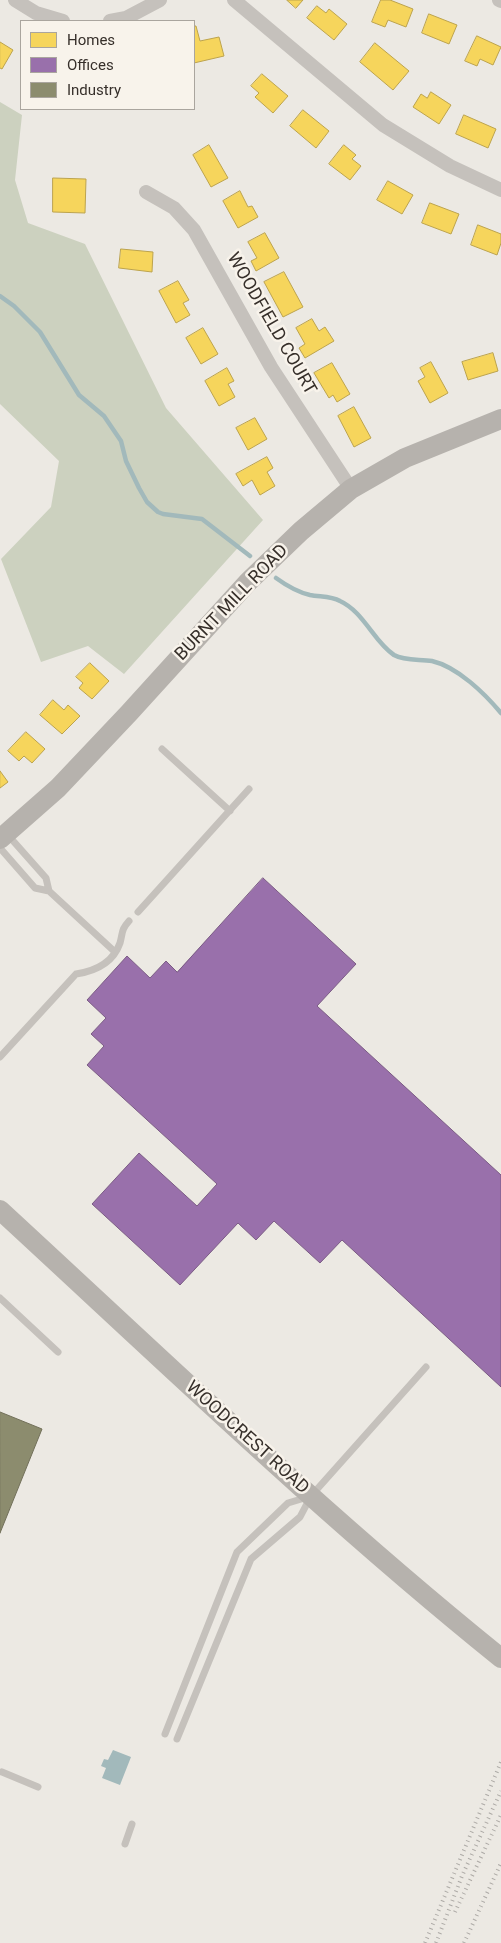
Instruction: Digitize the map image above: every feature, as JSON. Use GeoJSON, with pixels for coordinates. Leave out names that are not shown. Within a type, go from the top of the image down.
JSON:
{"type":"FeatureCollection","features":[{"type":"Feature","properties":{"kind":"street"},"geometry":{"type":"LineString","coordinates":[[15,0],[36,13],[60,20]]}},
{"type":"Feature","properties":{"kind":"street"},"geometry":{"type":"LineString","coordinates":[[115,20],[126,18],[160,0]]}},
{"type":"Feature","properties":{"kind":"street"},"geometry":{"type":"LineString","coordinates":[[234,0],[383,125],[450,166],[501,190]]}},
{"type":"Feature","properties":{"kind":"street","name":"WOODFIELD COURT"},"geometry":{"type":"LineString","coordinates":[[146,192],[174,208],[194,230],[271,367],[351,489]]}},
{"type":"Feature","properties":{"kind":"street","name":"BURNT MILL ROAD"},"geometry":{"type":"LineString","coordinates":[[2,840],[58,788],[248,582],[301,531],[351,489],[406,458],[501,419]]}},
{"type":"Feature","properties":{"kind":"street","name":"WOODCREST ROAD"},"geometry":{"type":"LineString","coordinates":[[0,1210],[419,1593],[501,1658]]}},
{"type":"Feature","properties":{"kind":"lane"},"geometry":{"type":"LineString","coordinates":[[162,749],[230,811]]}},
{"type":"Feature","properties":{"kind":"lane"},"geometry":{"type":"LineString","coordinates":[[138,912],[249,789]]}},
{"type":"Feature","properties":{"kind":"lane"},"geometry":{"type":"LineString","coordinates":[[2,840],[46,878],[49,891]]}},
{"type":"Feature","properties":{"kind":"lane"},"geometry":{"type":"LineString","coordinates":[[2,840],[35,888],[49,891],[115,952]]}},
{"type":"Feature","properties":{"kind":"lane"},"geometry":{"type":"LineString","coordinates":[[0,1057],[76,974],[90,972],[103,966],[115,952],[120,943],[122,929],[129,921]]}},
{"type":"Feature","properties":{"kind":"lane"},"geometry":{"type":"LineString","coordinates":[[0,1298],[58,1352]]}},
{"type":"Feature","properties":{"kind":"lane"},"geometry":{"type":"LineString","coordinates":[[176,1739],[251,1559],[300,1516],[311,1496],[426,1367]]}},
{"type":"Feature","properties":{"kind":"lane"},"geometry":{"type":"LineString","coordinates":[[165,1734],[237,1552],[288,1503],[311,1496]]}},
{"type":"Feature","properties":{"kind":"lane"},"geometry":{"type":"LineString","coordinates":[[2,1772],[38,1787]]}},
{"type":"Feature","properties":{"kind":"lane"},"geometry":{"type":"LineString","coordinates":[[125,1844],[132,1824]]}},
{"type":"Feature","properties":{"kind":"green space"},"geometry":{"type":"Polygon","coordinates":[[[0,102],[22,115],[15,180],[28,223],[85,244],[166,408],[263,520],[124,674],[88,646],[41,662],[1,559],[51,507],[59,461],[0,404],[0,102]]]}},
{"type":"Feature","properties":{"kind":"water"},"geometry":{"type":"Polygon","coordinates":[[[113,1750],[131,1757],[120,1785],[102,1778],[106,1768],[101,1766],[104,1759],[108,1760],[113,1750]]]}},
{"type":"Feature","properties":{"kind":"building: Homes"},"geometry":{"type":"Polygon","coordinates":[[[287,0],[303,0],[296,8],[287,0]]]}},
{"type":"Feature","properties":{"kind":"building: Homes"},"geometry":{"type":"Polygon","coordinates":[[[381,0],[390,0],[413,9],[406,27],[388,20],[385,27],[372,22],[381,0]]]}},
{"type":"Feature","properties":{"kind":"building: Homes"},"geometry":{"type":"Polygon","coordinates":[[[317,6],[326,13],[329,9],[347,24],[334,40],[307,18],[317,6]]]}},
{"type":"Feature","properties":{"kind":"building: Homes"},"geometry":{"type":"Polygon","coordinates":[[[429,14],[457,25],[449,44],[422,33],[429,14]]]}},
{"type":"Feature","properties":{"kind":"building: Homes"},"geometry":{"type":"Polygon","coordinates":[[[195,26],[200,41],[219,37],[224,56],[195,63],[195,26]]]}},
{"type":"Feature","properties":{"kind":"building: Homes"},"geometry":{"type":"Polygon","coordinates":[[[477,36],[501,47],[493,65],[480,59],[477,66],[465,61],[477,36]]]}},
{"type":"Feature","properties":{"kind":"building: Homes"},"geometry":{"type":"Polygon","coordinates":[[[0,42],[13,50],[2,69],[0,68],[0,42]]]}},
{"type":"Feature","properties":{"kind":"building: Homes"},"geometry":{"type":"Polygon","coordinates":[[[375,43],[409,71],[393,90],[360,62],[375,43]]]}},
{"type":"Feature","properties":{"kind":"building: Homes"},"geometry":{"type":"Polygon","coordinates":[[[262,74],[288,96],[273,113],[255,97],[259,93],[251,86],[262,74]]]}},
{"type":"Feature","properties":{"kind":"building: Homes"},"geometry":{"type":"Polygon","coordinates":[[[431,92],[451,105],[439,124],[413,107],[421,94],[427,98],[431,92]]]}},
{"type":"Feature","properties":{"kind":"building: Homes"},"geometry":{"type":"Polygon","coordinates":[[[303,110],[329,131],[316,148],[290,126],[303,110]]]}},
{"type":"Feature","properties":{"kind":"building: Homes"},"geometry":{"type":"Polygon","coordinates":[[[464,115],[496,129],[488,148],[456,134],[464,115]]]}},
{"type":"Feature","properties":{"kind":"building: Homes"},"geometry":{"type":"Polygon","coordinates":[[[209,145],[228,178],[211,187],[193,155],[209,145]]]}},
{"type":"Feature","properties":{"kind":"building: Homes"},"geometry":{"type":"Polygon","coordinates":[[[344,145],[356,155],[352,159],[361,166],[350,180],[329,164],[344,145]]]}},
{"type":"Feature","properties":{"kind":"building: Homes"},"geometry":{"type":"Polygon","coordinates":[[[53,178],[86,179],[85,213],[53,212],[53,178]]]}},
{"type":"Feature","properties":{"kind":"building: Homes"},"geometry":{"type":"Polygon","coordinates":[[[388,181],[413,195],[402,214],[377,200],[388,181]]]}},
{"type":"Feature","properties":{"kind":"building: Homes"},"geometry":{"type":"Polygon","coordinates":[[[240,191],[248,207],[252,206],[258,217],[238,228],[223,201],[240,191]]]}},
{"type":"Feature","properties":{"kind":"building: Homes"},"geometry":{"type":"Polygon","coordinates":[[[430,203],[459,214],[451,234],[422,223],[430,203]]]}},
{"type":"Feature","properties":{"kind":"building: Homes"},"geometry":{"type":"Polygon","coordinates":[[[478,225],[501,234],[501,243],[497,255],[471,245],[478,225]]]}},
{"type":"Feature","properties":{"kind":"building: Homes"},"geometry":{"type":"Polygon","coordinates":[[[265,233],[279,258],[256,271],[251,261],[257,258],[248,242],[265,233]]]}},
{"type":"Feature","properties":{"kind":"building: Homes"},"geometry":{"type":"Polygon","coordinates":[[[121,249],[153,252],[152,272],[119,268],[121,249]]]}},
{"type":"Feature","properties":{"kind":"building: Homes"},"geometry":{"type":"Polygon","coordinates":[[[284,272],[303,307],[283,317],[264,282],[284,272]]]}},
{"type":"Feature","properties":{"kind":"building: Homes"},"geometry":{"type":"Polygon","coordinates":[[[178,281],[189,300],[183,303],[190,315],[176,323],[159,291],[178,281]]]}},
{"type":"Feature","properties":{"kind":"building: Homes"},"geometry":{"type":"Polygon","coordinates":[[[312,319],[319,331],[325,327],[334,341],[305,358],[299,348],[305,344],[296,328],[312,319]]]}},
{"type":"Feature","properties":{"kind":"building: Homes"},"geometry":{"type":"Polygon","coordinates":[[[203,328],[218,354],[201,364],[186,338],[203,328]]]}},
{"type":"Feature","properties":{"kind":"building: Homes"},"geometry":{"type":"Polygon","coordinates":[[[493,353],[498,371],[468,380],[462,362],[493,353]]]}},
{"type":"Feature","properties":{"kind":"building: Homes"},"geometry":{"type":"Polygon","coordinates":[[[431,362],[448,393],[430,403],[418,381],[425,377],[420,368],[431,362]]]}},
{"type":"Feature","properties":{"kind":"building: Homes"},"geometry":{"type":"Polygon","coordinates":[[[332,363],[350,394],[337,402],[333,395],[329,398],[314,373],[332,363]]]}},
{"type":"Feature","properties":{"kind":"building: Homes"},"geometry":{"type":"Polygon","coordinates":[[[227,368],[234,381],[228,384],[235,397],[219,406],[205,381],[227,368]]]}},
{"type":"Feature","properties":{"kind":"building: Homes"},"geometry":{"type":"Polygon","coordinates":[[[354,407],[371,438],[354,447],[338,416],[354,407]]]}},
{"type":"Feature","properties":{"kind":"building: Homes"},"geometry":{"type":"Polygon","coordinates":[[[255,418],[267,439],[248,450],[236,428],[255,418]]]}},
{"type":"Feature","properties":{"kind":"building: Homes"},"geometry":{"type":"Polygon","coordinates":[[[267,457],[273,468],[267,472],[275,486],[260,495],[252,480],[243,486],[236,474],[267,457]]]}},
{"type":"Feature","properties":{"kind":"building: Homes"},"geometry":{"type":"Polygon","coordinates":[[[90,663],[109,681],[92,699],[79,688],[83,683],[76,677],[90,663]]]}},
{"type":"Feature","properties":{"kind":"building: Homes"},"geometry":{"type":"Polygon","coordinates":[[[53,700],[64,710],[68,705],[80,716],[62,734],[40,715],[53,700]]]}},
{"type":"Feature","properties":{"kind":"building: Homes"},"geometry":{"type":"Polygon","coordinates":[[[26,732],[45,749],[32,763],[24,756],[19,761],[8,751],[26,732]]]}},
{"type":"Feature","properties":{"kind":"building: Homes"},"geometry":{"type":"Polygon","coordinates":[[[0,771],[8,782],[0,788],[0,771]]]}},
{"type":"Feature","properties":{"kind":"building: Offices"},"geometry":{"type":"Polygon","coordinates":[[[263,878],[356,964],[317,1006],[501,1175],[501,1387],[342,1240],[320,1263],[274,1221],[256,1240],[238,1223],[180,1285],[92,1204],[139,1153],[197,1206],[217,1184],[87,1065],[104,1046],[91,1034],[106,1018],[87,1000],[127,956],[150,978],[166,961],[177,972],[263,878]]]}},
{"type":"Feature","properties":{"kind":"building: Industry"},"geometry":{"type":"Polygon","coordinates":[[[0,1412],[42,1429],[0,1533],[0,1412]]]}},
{"type":"Feature","properties":{"kind":"waterway"},"geometry":{"type":"LineString","coordinates":[[0,296],[14,306],[40,332],[79,395],[104,416],[121,441],[126,461],[147,502],[163,514],[202,519],[250,556]]}},
{"type":"Feature","properties":{"kind":"waterway"},"geometry":{"type":"LineString","coordinates":[[276,578],[301,592],[340,601],[356,612],[380,643],[394,655],[407,659],[432,661],[452,669],[479,690],[501,713]]}},
{"type":"Feature","properties":{"kind":"railway"},"geometry":{"type":"LineString","coordinates":[[425,1943],[501,1762]]}},
{"type":"Feature","properties":{"kind":"railway"},"geometry":{"type":"LineString","coordinates":[[436,1943],[462,1876],[501,1791]]}},
{"type":"Feature","properties":{"kind":"railway"},"geometry":{"type":"LineString","coordinates":[[455,1912],[501,1815]]}},
{"type":"Feature","properties":{"kind":"railway"},"geometry":{"type":"LineString","coordinates":[[464,1943],[501,1863]]}}]}
